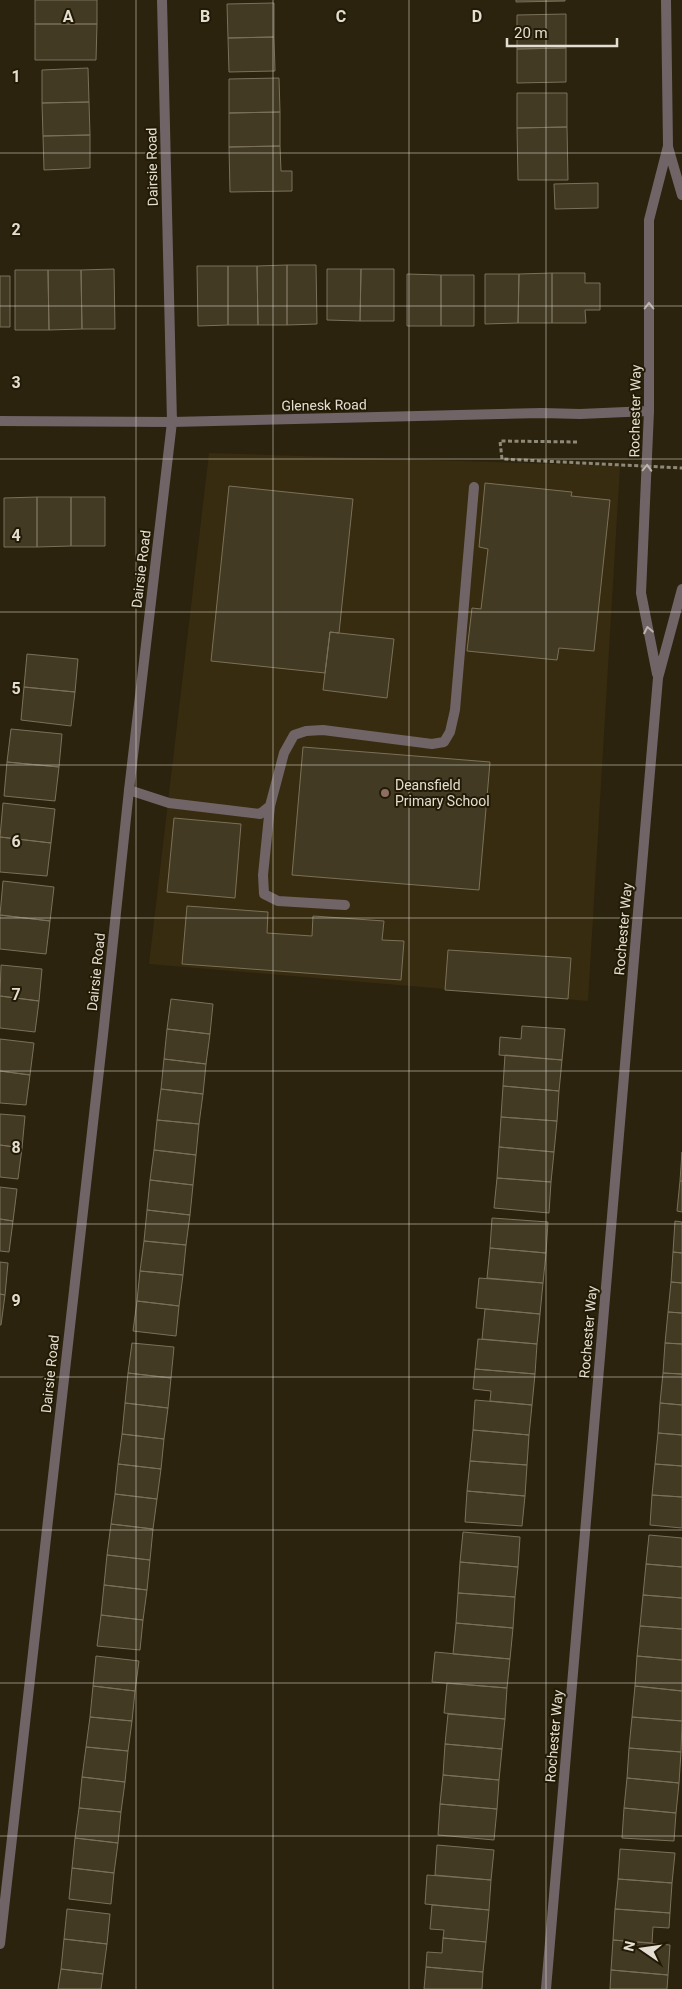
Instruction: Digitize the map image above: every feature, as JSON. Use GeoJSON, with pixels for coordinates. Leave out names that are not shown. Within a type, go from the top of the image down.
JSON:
{"type":"FeatureCollection","features":[{"type":"Feature","properties":{"kind":"street","name":"Dairsie Road"},"geometry":{"type":"LineString","coordinates":[[0,1944],[103,1035],[128,790],[172,422],[162,0]]}},
{"type":"Feature","properties":{"kind":"street","name":"Rochester Way"},"geometry":{"type":"LineString","coordinates":[[666,0],[668,146],[682,195]]}},
{"type":"Feature","properties":{"kind":"street","name":"Rochester Way"},"geometry":{"type":"LineString","coordinates":[[658,678],[641,593],[649,411],[649,220],[668,146]]}},
{"type":"Feature","properties":{"kind":"street","name":"Glenesk Road"},"geometry":{"type":"LineString","coordinates":[[0,422],[172,422],[649,411]]}},
{"type":"Feature","properties":{"kind":"street"},"geometry":{"type":"LineString","coordinates":[[345,905],[278,901],[264,894],[263,875],[270,806],[284,753],[294,735],[323,730],[432,744],[444,742],[450,732],[455,710],[474,487]]}},
{"type":"Feature","properties":{"kind":"street","name":"Rochester Way"},"geometry":{"type":"LineString","coordinates":[[546,1989],[658,678],[682,589]]}},
{"type":"Feature","properties":{"kind":"street"},"geometry":{"type":"LineString","coordinates":[[128,790],[170,803],[260,814],[270,806]]}},
{"type":"Feature","properties":{"kind":"path"},"geometry":{"type":"LineString","coordinates":[[577,442],[500,441],[502,459],[682,468]]}},
{"type":"Feature","properties":{"kind":"shaded area","name":"Deansfield Primary School"},"geometry":{"type":"Polygon","coordinates":[[[209,453],[620,466],[588,1001],[149,964],[209,453]]]}},
{"type":"Feature","properties":{"kind":"building"},"geometry":{"type":"Polygon","coordinates":[[[35,0],[97,0],[97,24],[35,24],[35,0]]]}},
{"type":"Feature","properties":{"kind":"building"},"geometry":{"type":"Polygon","coordinates":[[[516,0],[565,0],[565,1],[516,2],[516,0]]]}},
{"type":"Feature","properties":{"kind":"building"},"geometry":{"type":"Polygon","coordinates":[[[274,3],[274,37],[228,38],[227,4],[274,3]]]}},
{"type":"Feature","properties":{"kind":"building"},"geometry":{"type":"Polygon","coordinates":[[[566,14],[566,48],[517,49],[517,15],[566,14]]]}},
{"type":"Feature","properties":{"kind":"building"},"geometry":{"type":"Polygon","coordinates":[[[35,24],[97,24],[96,60],[35,60],[35,24]]]}},
{"type":"Feature","properties":{"kind":"building"},"geometry":{"type":"Polygon","coordinates":[[[274,37],[275,71],[229,72],[228,38],[274,37]]]}},
{"type":"Feature","properties":{"kind":"building"},"geometry":{"type":"Polygon","coordinates":[[[566,48],[566,82],[517,83],[517,49],[566,48]]]}},
{"type":"Feature","properties":{"kind":"building"},"geometry":{"type":"Polygon","coordinates":[[[88,68],[89,102],[42,103],[42,70],[88,68]]]}},
{"type":"Feature","properties":{"kind":"building"},"geometry":{"type":"Polygon","coordinates":[[[279,78],[280,112],[229,113],[229,79],[279,78]]]}},
{"type":"Feature","properties":{"kind":"building"},"geometry":{"type":"Polygon","coordinates":[[[517,93],[567,93],[567,127],[517,128],[517,93]]]}},
{"type":"Feature","properties":{"kind":"building"},"geometry":{"type":"Polygon","coordinates":[[[89,102],[90,135],[43,136],[42,103],[89,102]]]}},
{"type":"Feature","properties":{"kind":"building"},"geometry":{"type":"Polygon","coordinates":[[[280,112],[280,146],[229,147],[229,113],[280,112]]]}},
{"type":"Feature","properties":{"kind":"building"},"geometry":{"type":"Polygon","coordinates":[[[567,127],[568,180],[518,180],[517,128],[567,127]]]}},
{"type":"Feature","properties":{"kind":"building"},"geometry":{"type":"Polygon","coordinates":[[[90,135],[90,168],[44,170],[43,136],[90,135]]]}},
{"type":"Feature","properties":{"kind":"building"},"geometry":{"type":"Polygon","coordinates":[[[280,146],[281,171],[292,171],[292,191],[230,192],[229,147],[280,146]]]}},
{"type":"Feature","properties":{"kind":"building"},"geometry":{"type":"Polygon","coordinates":[[[598,183],[598,208],[555,209],[554,184],[598,183]]]}},
{"type":"Feature","properties":{"kind":"building"},"geometry":{"type":"Polygon","coordinates":[[[287,265],[287,325],[258,325],[257,266],[287,265]]]}},
{"type":"Feature","properties":{"kind":"building"},"geometry":{"type":"Polygon","coordinates":[[[287,265],[316,265],[317,324],[287,325],[287,265]]]}},
{"type":"Feature","properties":{"kind":"building"},"geometry":{"type":"Polygon","coordinates":[[[197,266],[228,266],[228,325],[198,326],[197,266]]]}},
{"type":"Feature","properties":{"kind":"building"},"geometry":{"type":"Polygon","coordinates":[[[228,266],[257,266],[258,325],[228,325],[228,266]]]}},
{"type":"Feature","properties":{"kind":"building"},"geometry":{"type":"Polygon","coordinates":[[[114,269],[115,329],[82,329],[81,270],[114,269]]]}},
{"type":"Feature","properties":{"kind":"building"},"geometry":{"type":"Polygon","coordinates":[[[327,269],[361,269],[360,321],[327,320],[327,269]]]}},
{"type":"Feature","properties":{"kind":"building"},"geometry":{"type":"Polygon","coordinates":[[[361,269],[394,269],[394,321],[360,321],[361,269]]]}},
{"type":"Feature","properties":{"kind":"building"},"geometry":{"type":"Polygon","coordinates":[[[15,270],[48,270],[49,330],[15,330],[15,270]]]}},
{"type":"Feature","properties":{"kind":"building"},"geometry":{"type":"Polygon","coordinates":[[[48,270],[81,270],[82,329],[49,330],[48,270]]]}},
{"type":"Feature","properties":{"kind":"building"},"geometry":{"type":"Polygon","coordinates":[[[552,273],[585,273],[585,283],[600,283],[600,310],[585,310],[586,323],[552,323],[552,273]]]}},
{"type":"Feature","properties":{"kind":"building"},"geometry":{"type":"Polygon","coordinates":[[[552,273],[552,323],[518,323],[519,274],[552,273]]]}},
{"type":"Feature","properties":{"kind":"building"},"geometry":{"type":"Polygon","coordinates":[[[407,274],[441,275],[441,326],[407,326],[407,274]]]}},
{"type":"Feature","properties":{"kind":"building"},"geometry":{"type":"Polygon","coordinates":[[[485,274],[519,274],[518,323],[485,324],[485,274]]]}},
{"type":"Feature","properties":{"kind":"building"},"geometry":{"type":"Polygon","coordinates":[[[441,275],[474,275],[474,326],[441,326],[441,275]]]}},
{"type":"Feature","properties":{"kind":"building"},"geometry":{"type":"Polygon","coordinates":[[[0,276],[10,276],[10,327],[0,327],[0,276]]]}},
{"type":"Feature","properties":{"kind":"building"},"geometry":{"type":"Polygon","coordinates":[[[485,483],[572,492],[571,496],[610,500],[594,651],[559,648],[557,660],[467,651],[472,608],[481,609],[488,549],[479,547],[485,483]]]}},
{"type":"Feature","properties":{"kind":"building"},"geometry":{"type":"Polygon","coordinates":[[[229,486],[353,499],[339,633],[330,632],[325,673],[211,661],[229,486]]]}},
{"type":"Feature","properties":{"kind":"building"},"geometry":{"type":"Polygon","coordinates":[[[37,497],[37,547],[4,547],[4,498],[37,497]]]}},
{"type":"Feature","properties":{"kind":"building"},"geometry":{"type":"Polygon","coordinates":[[[37,497],[71,497],[71,546],[37,547],[37,497]]]}},
{"type":"Feature","properties":{"kind":"building"},"geometry":{"type":"Polygon","coordinates":[[[71,497],[105,497],[105,546],[71,546],[71,497]]]}},
{"type":"Feature","properties":{"kind":"building"},"geometry":{"type":"Polygon","coordinates":[[[330,632],[394,639],[387,698],[323,690],[330,632]]]}},
{"type":"Feature","properties":{"kind":"building"},"geometry":{"type":"Polygon","coordinates":[[[27,654],[78,659],[75,692],[24,687],[27,654]]]}},
{"type":"Feature","properties":{"kind":"building"},"geometry":{"type":"Polygon","coordinates":[[[24,687],[75,692],[71,726],[21,720],[24,687]]]}},
{"type":"Feature","properties":{"kind":"building"},"geometry":{"type":"Polygon","coordinates":[[[11,729],[62,734],[59,767],[7,762],[11,729]]]}},
{"type":"Feature","properties":{"kind":"building"},"geometry":{"type":"Polygon","coordinates":[[[303,747],[490,762],[479,890],[292,875],[303,747]]]}},
{"type":"Feature","properties":{"kind":"building"},"geometry":{"type":"Polygon","coordinates":[[[7,762],[59,767],[55,801],[4,796],[7,762]]]}},
{"type":"Feature","properties":{"kind":"building"},"geometry":{"type":"Polygon","coordinates":[[[3,803],[55,809],[51,843],[0,837],[3,803]]]}},
{"type":"Feature","properties":{"kind":"building"},"geometry":{"type":"Polygon","coordinates":[[[174,818],[241,824],[235,898],[167,892],[174,818]]]}},
{"type":"Feature","properties":{"kind":"building"},"geometry":{"type":"Polygon","coordinates":[[[0,837],[51,843],[47,876],[0,872],[0,837]]]}},
{"type":"Feature","properties":{"kind":"building"},"geometry":{"type":"Polygon","coordinates":[[[3,881],[54,887],[50,921],[0,915],[3,881]]]}},
{"type":"Feature","properties":{"kind":"building"},"geometry":{"type":"Polygon","coordinates":[[[187,906],[268,912],[267,933],[312,936],[313,916],[384,921],[382,940],[404,941],[401,980],[182,964],[187,906]]]}},
{"type":"Feature","properties":{"kind":"building"},"geometry":{"type":"Polygon","coordinates":[[[0,915],[50,921],[46,954],[0,949],[0,915]]]}},
{"type":"Feature","properties":{"kind":"building"},"geometry":{"type":"Polygon","coordinates":[[[448,950],[571,958],[568,999],[445,990],[448,950]]]}},
{"type":"Feature","properties":{"kind":"building"},"geometry":{"type":"Polygon","coordinates":[[[1,965],[42,969],[39,1001],[0,996],[1,965]]]}},
{"type":"Feature","properties":{"kind":"building"},"geometry":{"type":"Polygon","coordinates":[[[0,996],[39,1001],[35,1032],[0,1028],[0,996]]]}},
{"type":"Feature","properties":{"kind":"building"},"geometry":{"type":"Polygon","coordinates":[[[171,999],[213,1004],[210,1034],[167,1029],[171,999]]]}},
{"type":"Feature","properties":{"kind":"building"},"geometry":{"type":"Polygon","coordinates":[[[522,1026],[565,1029],[562,1060],[499,1055],[500,1037],[521,1039],[522,1026]]]}},
{"type":"Feature","properties":{"kind":"building"},"geometry":{"type":"Polygon","coordinates":[[[167,1029],[210,1034],[206,1064],[164,1059],[167,1029]]]}},
{"type":"Feature","properties":{"kind":"building"},"geometry":{"type":"Polygon","coordinates":[[[0,1039],[34,1043],[30,1075],[0,1071],[0,1039]]]}},
{"type":"Feature","properties":{"kind":"building"},"geometry":{"type":"Polygon","coordinates":[[[505,1055],[562,1060],[559,1091],[503,1086],[505,1055]]]}},
{"type":"Feature","properties":{"kind":"building"},"geometry":{"type":"Polygon","coordinates":[[[164,1059],[206,1064],[203,1094],[161,1089],[164,1059]]]}},
{"type":"Feature","properties":{"kind":"building"},"geometry":{"type":"Polygon","coordinates":[[[0,1071],[30,1075],[26,1105],[0,1103],[0,1071]]]}},
{"type":"Feature","properties":{"kind":"building"},"geometry":{"type":"Polygon","coordinates":[[[503,1086],[559,1091],[557,1121],[501,1117],[503,1086]]]}},
{"type":"Feature","properties":{"kind":"building"},"geometry":{"type":"Polygon","coordinates":[[[161,1089],[203,1094],[199,1124],[157,1120],[161,1089]]]}},
{"type":"Feature","properties":{"kind":"building"},"geometry":{"type":"Polygon","coordinates":[[[0,1114],[25,1116],[22,1148],[0,1145],[0,1114]]]}},
{"type":"Feature","properties":{"kind":"building"},"geometry":{"type":"Polygon","coordinates":[[[501,1117],[557,1121],[554,1152],[499,1147],[501,1117]]]}},
{"type":"Feature","properties":{"kind":"building"},"geometry":{"type":"Polygon","coordinates":[[[157,1120],[199,1124],[196,1155],[154,1150],[157,1120]]]}},
{"type":"Feature","properties":{"kind":"building"},"geometry":{"type":"Polygon","coordinates":[[[0,1145],[22,1148],[18,1179],[0,1177],[0,1145]]]}},
{"type":"Feature","properties":{"kind":"building"},"geometry":{"type":"Polygon","coordinates":[[[499,1147],[554,1152],[551,1182],[497,1178],[499,1147]]]}},
{"type":"Feature","properties":{"kind":"building"},"geometry":{"type":"Polygon","coordinates":[[[154,1150],[196,1155],[193,1185],[150,1180],[154,1150]]]}},
{"type":"Feature","properties":{"kind":"building"},"geometry":{"type":"Polygon","coordinates":[[[682,1152],[682,1181],[680,1181],[682,1152]]]}},
{"type":"Feature","properties":{"kind":"building"},"geometry":{"type":"Polygon","coordinates":[[[497,1178],[551,1182],[549,1213],[494,1208],[497,1178]]]}},
{"type":"Feature","properties":{"kind":"building"},"geometry":{"type":"Polygon","coordinates":[[[150,1180],[193,1185],[190,1215],[147,1210],[150,1180]]]}},
{"type":"Feature","properties":{"kind":"building"},"geometry":{"type":"Polygon","coordinates":[[[680,1181],[682,1181],[682,1212],[677,1211],[680,1181]]]}},
{"type":"Feature","properties":{"kind":"building"},"geometry":{"type":"Polygon","coordinates":[[[0,1187],[17,1189],[13,1221],[0,1219],[0,1187]]]}},
{"type":"Feature","properties":{"kind":"building"},"geometry":{"type":"Polygon","coordinates":[[[147,1210],[190,1215],[186,1245],[144,1241],[147,1210]]]}},
{"type":"Feature","properties":{"kind":"building"},"geometry":{"type":"Polygon","coordinates":[[[492,1218],[548,1222],[546,1253],[490,1248],[492,1218]]]}},
{"type":"Feature","properties":{"kind":"building"},"geometry":{"type":"Polygon","coordinates":[[[0,1219],[13,1221],[9,1252],[0,1251],[0,1219]]]}},
{"type":"Feature","properties":{"kind":"building"},"geometry":{"type":"Polygon","coordinates":[[[675,1221],[682,1222],[682,1253],[673,1252],[675,1221]]]}},
{"type":"Feature","properties":{"kind":"building"},"geometry":{"type":"Polygon","coordinates":[[[144,1241],[186,1245],[183,1275],[140,1271],[144,1241]]]}},
{"type":"Feature","properties":{"kind":"building"},"geometry":{"type":"Polygon","coordinates":[[[490,1248],[546,1253],[543,1283],[487,1278],[490,1248]]]}},
{"type":"Feature","properties":{"kind":"building"},"geometry":{"type":"Polygon","coordinates":[[[673,1252],[682,1253],[682,1283],[671,1282],[673,1252]]]}},
{"type":"Feature","properties":{"kind":"building"},"geometry":{"type":"Polygon","coordinates":[[[0,1262],[8,1263],[5,1295],[0,1294],[0,1262]]]}},
{"type":"Feature","properties":{"kind":"building"},"geometry":{"type":"Polygon","coordinates":[[[140,1271],[183,1275],[179,1306],[137,1301],[140,1271]]]}},
{"type":"Feature","properties":{"kind":"building"},"geometry":{"type":"Polygon","coordinates":[[[479,1278],[543,1283],[540,1314],[476,1308],[479,1278]]]}},
{"type":"Feature","properties":{"kind":"building"},"geometry":{"type":"Polygon","coordinates":[[[671,1282],[682,1283],[682,1313],[668,1312],[671,1282]]]}},
{"type":"Feature","properties":{"kind":"building"},"geometry":{"type":"Polygon","coordinates":[[[0,1294],[5,1295],[1,1325],[0,1325],[0,1294]]]}},
{"type":"Feature","properties":{"kind":"building"},"geometry":{"type":"Polygon","coordinates":[[[137,1301],[179,1306],[176,1336],[133,1331],[137,1301]]]}},
{"type":"Feature","properties":{"kind":"building"},"geometry":{"type":"Polygon","coordinates":[[[485,1309],[540,1314],[537,1344],[482,1339],[485,1309]]]}},
{"type":"Feature","properties":{"kind":"building"},"geometry":{"type":"Polygon","coordinates":[[[668,1312],[682,1313],[682,1344],[665,1343],[668,1312]]]}},
{"type":"Feature","properties":{"kind":"building"},"geometry":{"type":"Polygon","coordinates":[[[478,1339],[537,1344],[535,1374],[475,1369],[478,1339]]]}},
{"type":"Feature","properties":{"kind":"building"},"geometry":{"type":"Polygon","coordinates":[[[132,1343],[174,1347],[171,1378],[128,1373],[132,1343]]]}},
{"type":"Feature","properties":{"kind":"building"},"geometry":{"type":"Polygon","coordinates":[[[665,1343],[682,1344],[682,1374],[663,1373],[665,1343]]]}},
{"type":"Feature","properties":{"kind":"building"},"geometry":{"type":"Polygon","coordinates":[[[475,1369],[535,1374],[532,1405],[490,1401],[491,1391],[473,1389],[475,1369]]]}},
{"type":"Feature","properties":{"kind":"building"},"geometry":{"type":"Polygon","coordinates":[[[128,1373],[171,1378],[168,1408],[125,1403],[128,1373]]]}},
{"type":"Feature","properties":{"kind":"building"},"geometry":{"type":"Polygon","coordinates":[[[663,1373],[682,1374],[682,1405],[660,1403],[663,1373]]]}},
{"type":"Feature","properties":{"kind":"building"},"geometry":{"type":"Polygon","coordinates":[[[475,1400],[532,1405],[529,1435],[473,1430],[475,1400]]]}},
{"type":"Feature","properties":{"kind":"building"},"geometry":{"type":"Polygon","coordinates":[[[125,1403],[168,1408],[164,1439],[122,1434],[125,1403]]]}},
{"type":"Feature","properties":{"kind":"building"},"geometry":{"type":"Polygon","coordinates":[[[660,1403],[682,1405],[682,1435],[658,1433],[660,1403]]]}},
{"type":"Feature","properties":{"kind":"building"},"geometry":{"type":"Polygon","coordinates":[[[473,1430],[529,1435],[527,1465],[470,1461],[473,1430]]]}},
{"type":"Feature","properties":{"kind":"building"},"geometry":{"type":"Polygon","coordinates":[[[658,1433],[682,1435],[682,1466],[655,1464],[658,1433]]]}},
{"type":"Feature","properties":{"kind":"building"},"geometry":{"type":"Polygon","coordinates":[[[122,1434],[164,1439],[161,1469],[118,1464],[122,1434]]]}},
{"type":"Feature","properties":{"kind":"building"},"geometry":{"type":"Polygon","coordinates":[[[470,1461],[527,1465],[525,1496],[467,1491],[470,1461]]]}},
{"type":"Feature","properties":{"kind":"building"},"geometry":{"type":"Polygon","coordinates":[[[118,1464],[161,1469],[157,1499],[115,1494],[118,1464]]]}},
{"type":"Feature","properties":{"kind":"building"},"geometry":{"type":"Polygon","coordinates":[[[655,1464],[682,1466],[682,1497],[652,1495],[655,1464]]]}},
{"type":"Feature","properties":{"kind":"building"},"geometry":{"type":"Polygon","coordinates":[[[467,1491],[525,1496],[522,1526],[465,1522],[467,1491]]]}},
{"type":"Feature","properties":{"kind":"building"},"geometry":{"type":"Polygon","coordinates":[[[115,1494],[157,1499],[153,1529],[111,1524],[115,1494]]]}},
{"type":"Feature","properties":{"kind":"building"},"geometry":{"type":"Polygon","coordinates":[[[652,1495],[682,1497],[682,1528],[650,1525],[652,1495]]]}},
{"type":"Feature","properties":{"kind":"building"},"geometry":{"type":"Polygon","coordinates":[[[111,1524],[153,1529],[150,1560],[107,1555],[111,1524]]]}},
{"type":"Feature","properties":{"kind":"building"},"geometry":{"type":"Polygon","coordinates":[[[463,1532],[520,1537],[518,1567],[460,1562],[463,1532]]]}},
{"type":"Feature","properties":{"kind":"building"},"geometry":{"type":"Polygon","coordinates":[[[649,1535],[682,1538],[682,1567],[646,1564],[649,1535]]]}},
{"type":"Feature","properties":{"kind":"building"},"geometry":{"type":"Polygon","coordinates":[[[107,1555],[150,1560],[147,1590],[104,1585],[107,1555]]]}},
{"type":"Feature","properties":{"kind":"building"},"geometry":{"type":"Polygon","coordinates":[[[460,1562],[518,1567],[515,1597],[458,1593],[460,1562]]]}},
{"type":"Feature","properties":{"kind":"building"},"geometry":{"type":"Polygon","coordinates":[[[646,1564],[682,1567],[682,1598],[643,1595],[646,1564]]]}},
{"type":"Feature","properties":{"kind":"building"},"geometry":{"type":"Polygon","coordinates":[[[104,1585],[147,1590],[143,1620],[101,1615],[104,1585]]]}},
{"type":"Feature","properties":{"kind":"building"},"geometry":{"type":"Polygon","coordinates":[[[458,1593],[515,1597],[513,1628],[456,1623],[458,1593]]]}},
{"type":"Feature","properties":{"kind":"building"},"geometry":{"type":"Polygon","coordinates":[[[643,1595],[682,1598],[682,1629],[640,1626],[643,1595]]]}},
{"type":"Feature","properties":{"kind":"building"},"geometry":{"type":"Polygon","coordinates":[[[101,1615],[143,1620],[140,1650],[97,1646],[101,1615]]]}},
{"type":"Feature","properties":{"kind":"building"},"geometry":{"type":"Polygon","coordinates":[[[456,1623],[513,1628],[510,1659],[453,1654],[456,1623]]]}},
{"type":"Feature","properties":{"kind":"building"},"geometry":{"type":"Polygon","coordinates":[[[640,1626],[682,1629],[682,1660],[637,1656],[640,1626]]]}},
{"type":"Feature","properties":{"kind":"building"},"geometry":{"type":"Polygon","coordinates":[[[435,1652],[510,1659],[507,1688],[432,1682],[435,1652]]]}},
{"type":"Feature","properties":{"kind":"building"},"geometry":{"type":"Polygon","coordinates":[[[96,1656],[139,1661],[135,1691],[93,1686],[96,1656]]]}},
{"type":"Feature","properties":{"kind":"building"},"geometry":{"type":"Polygon","coordinates":[[[637,1656],[682,1660],[682,1691],[635,1686],[637,1656]]]}},
{"type":"Feature","properties":{"kind":"building"},"geometry":{"type":"Polygon","coordinates":[[[447,1683],[507,1688],[505,1719],[444,1713],[447,1683]]]}},
{"type":"Feature","properties":{"kind":"building"},"geometry":{"type":"Polygon","coordinates":[[[93,1686],[135,1691],[132,1721],[90,1717],[93,1686]]]}},
{"type":"Feature","properties":{"kind":"building"},"geometry":{"type":"Polygon","coordinates":[[[635,1686],[682,1691],[682,1721],[632,1717],[635,1686]]]}},
{"type":"Feature","properties":{"kind":"building"},"geometry":{"type":"Polygon","coordinates":[[[448,1714],[505,1719],[502,1749],[445,1744],[448,1714]]]}},
{"type":"Feature","properties":{"kind":"building"},"geometry":{"type":"Polygon","coordinates":[[[90,1717],[132,1721],[128,1751],[86,1747],[90,1717]]]}},
{"type":"Feature","properties":{"kind":"building"},"geometry":{"type":"Polygon","coordinates":[[[632,1717],[682,1721],[681,1752],[629,1748],[632,1717]]]}},
{"type":"Feature","properties":{"kind":"building"},"geometry":{"type":"Polygon","coordinates":[[[445,1744],[502,1749],[499,1780],[443,1775],[445,1744]]]}},
{"type":"Feature","properties":{"kind":"building"},"geometry":{"type":"Polygon","coordinates":[[[86,1747],[128,1751],[125,1782],[82,1777],[86,1747]]]}},
{"type":"Feature","properties":{"kind":"building"},"geometry":{"type":"Polygon","coordinates":[[[629,1748],[681,1752],[679,1783],[627,1778],[629,1748]]]}},
{"type":"Feature","properties":{"kind":"building"},"geometry":{"type":"Polygon","coordinates":[[[443,1775],[499,1780],[497,1809],[440,1804],[443,1775]]]}},
{"type":"Feature","properties":{"kind":"building"},"geometry":{"type":"Polygon","coordinates":[[[82,1777],[125,1782],[121,1812],[79,1808],[82,1777]]]}},
{"type":"Feature","properties":{"kind":"building"},"geometry":{"type":"Polygon","coordinates":[[[627,1778],[679,1783],[676,1813],[624,1808],[627,1778]]]}},
{"type":"Feature","properties":{"kind":"building"},"geometry":{"type":"Polygon","coordinates":[[[440,1804],[497,1809],[494,1840],[438,1835],[440,1804]]]}},
{"type":"Feature","properties":{"kind":"building"},"geometry":{"type":"Polygon","coordinates":[[[79,1808],[121,1812],[118,1843],[75,1838],[79,1808]]]}},
{"type":"Feature","properties":{"kind":"building"},"geometry":{"type":"Polygon","coordinates":[[[624,1808],[676,1813],[674,1841],[622,1838],[624,1808]]]}},
{"type":"Feature","properties":{"kind":"building"},"geometry":{"type":"Polygon","coordinates":[[[75,1838],[118,1843],[114,1873],[72,1868],[75,1838]]]}},
{"type":"Feature","properties":{"kind":"building"},"geometry":{"type":"Polygon","coordinates":[[[437,1845],[494,1850],[491,1880],[435,1875],[437,1845]]]}},
{"type":"Feature","properties":{"kind":"building"},"geometry":{"type":"Polygon","coordinates":[[[620,1849],[675,1853],[672,1883],[618,1879],[620,1849]]]}},
{"type":"Feature","properties":{"kind":"building"},"geometry":{"type":"Polygon","coordinates":[[[72,1868],[114,1873],[111,1904],[69,1899],[72,1868]]]}},
{"type":"Feature","properties":{"kind":"building"},"geometry":{"type":"Polygon","coordinates":[[[427,1875],[491,1880],[489,1910],[425,1904],[427,1875]]]}},
{"type":"Feature","properties":{"kind":"building"},"geometry":{"type":"Polygon","coordinates":[[[618,1879],[672,1883],[670,1913],[615,1909],[618,1879]]]}},
{"type":"Feature","properties":{"kind":"building"},"geometry":{"type":"Polygon","coordinates":[[[432,1905],[489,1910],[486,1942],[443,1938],[444,1930],[430,1929],[432,1905]]]}},
{"type":"Feature","properties":{"kind":"building"},"geometry":{"type":"Polygon","coordinates":[[[67,1909],[110,1914],[107,1944],[64,1939],[67,1909]]]}},
{"type":"Feature","properties":{"kind":"building"},"geometry":{"type":"Polygon","coordinates":[[[615,1909],[670,1913],[669,1928],[653,1927],[652,1943],[613,1940],[615,1909]]]}},
{"type":"Feature","properties":{"kind":"building"},"geometry":{"type":"Polygon","coordinates":[[[443,1938],[486,1942],[483,1972],[426,1967],[427,1952],[442,1953],[443,1938]]]}},
{"type":"Feature","properties":{"kind":"building"},"geometry":{"type":"Polygon","coordinates":[[[64,1939],[107,1944],[103,1974],[61,1969],[64,1939]]]}},
{"type":"Feature","properties":{"kind":"building"},"geometry":{"type":"Polygon","coordinates":[[[613,1940],[670,1945],[668,1975],[611,1970],[613,1940]]]}},
{"type":"Feature","properties":{"kind":"building"},"geometry":{"type":"Polygon","coordinates":[[[426,1967],[483,1972],[482,1989],[424,1989],[426,1967]]]}},
{"type":"Feature","properties":{"kind":"building"},"geometry":{"type":"Polygon","coordinates":[[[61,1969],[103,1974],[101,1989],[58,1989],[61,1969]]]}},
{"type":"Feature","properties":{"kind":"building"},"geometry":{"type":"Polygon","coordinates":[[[611,1970],[668,1975],[667,1989],[610,1989],[611,1970]]]}},
{"type":"Feature","properties":{"kind":"place","name":"Deansfield Primary School"},"geometry":{"type":"Point","coordinates":[385,793]}}]}
